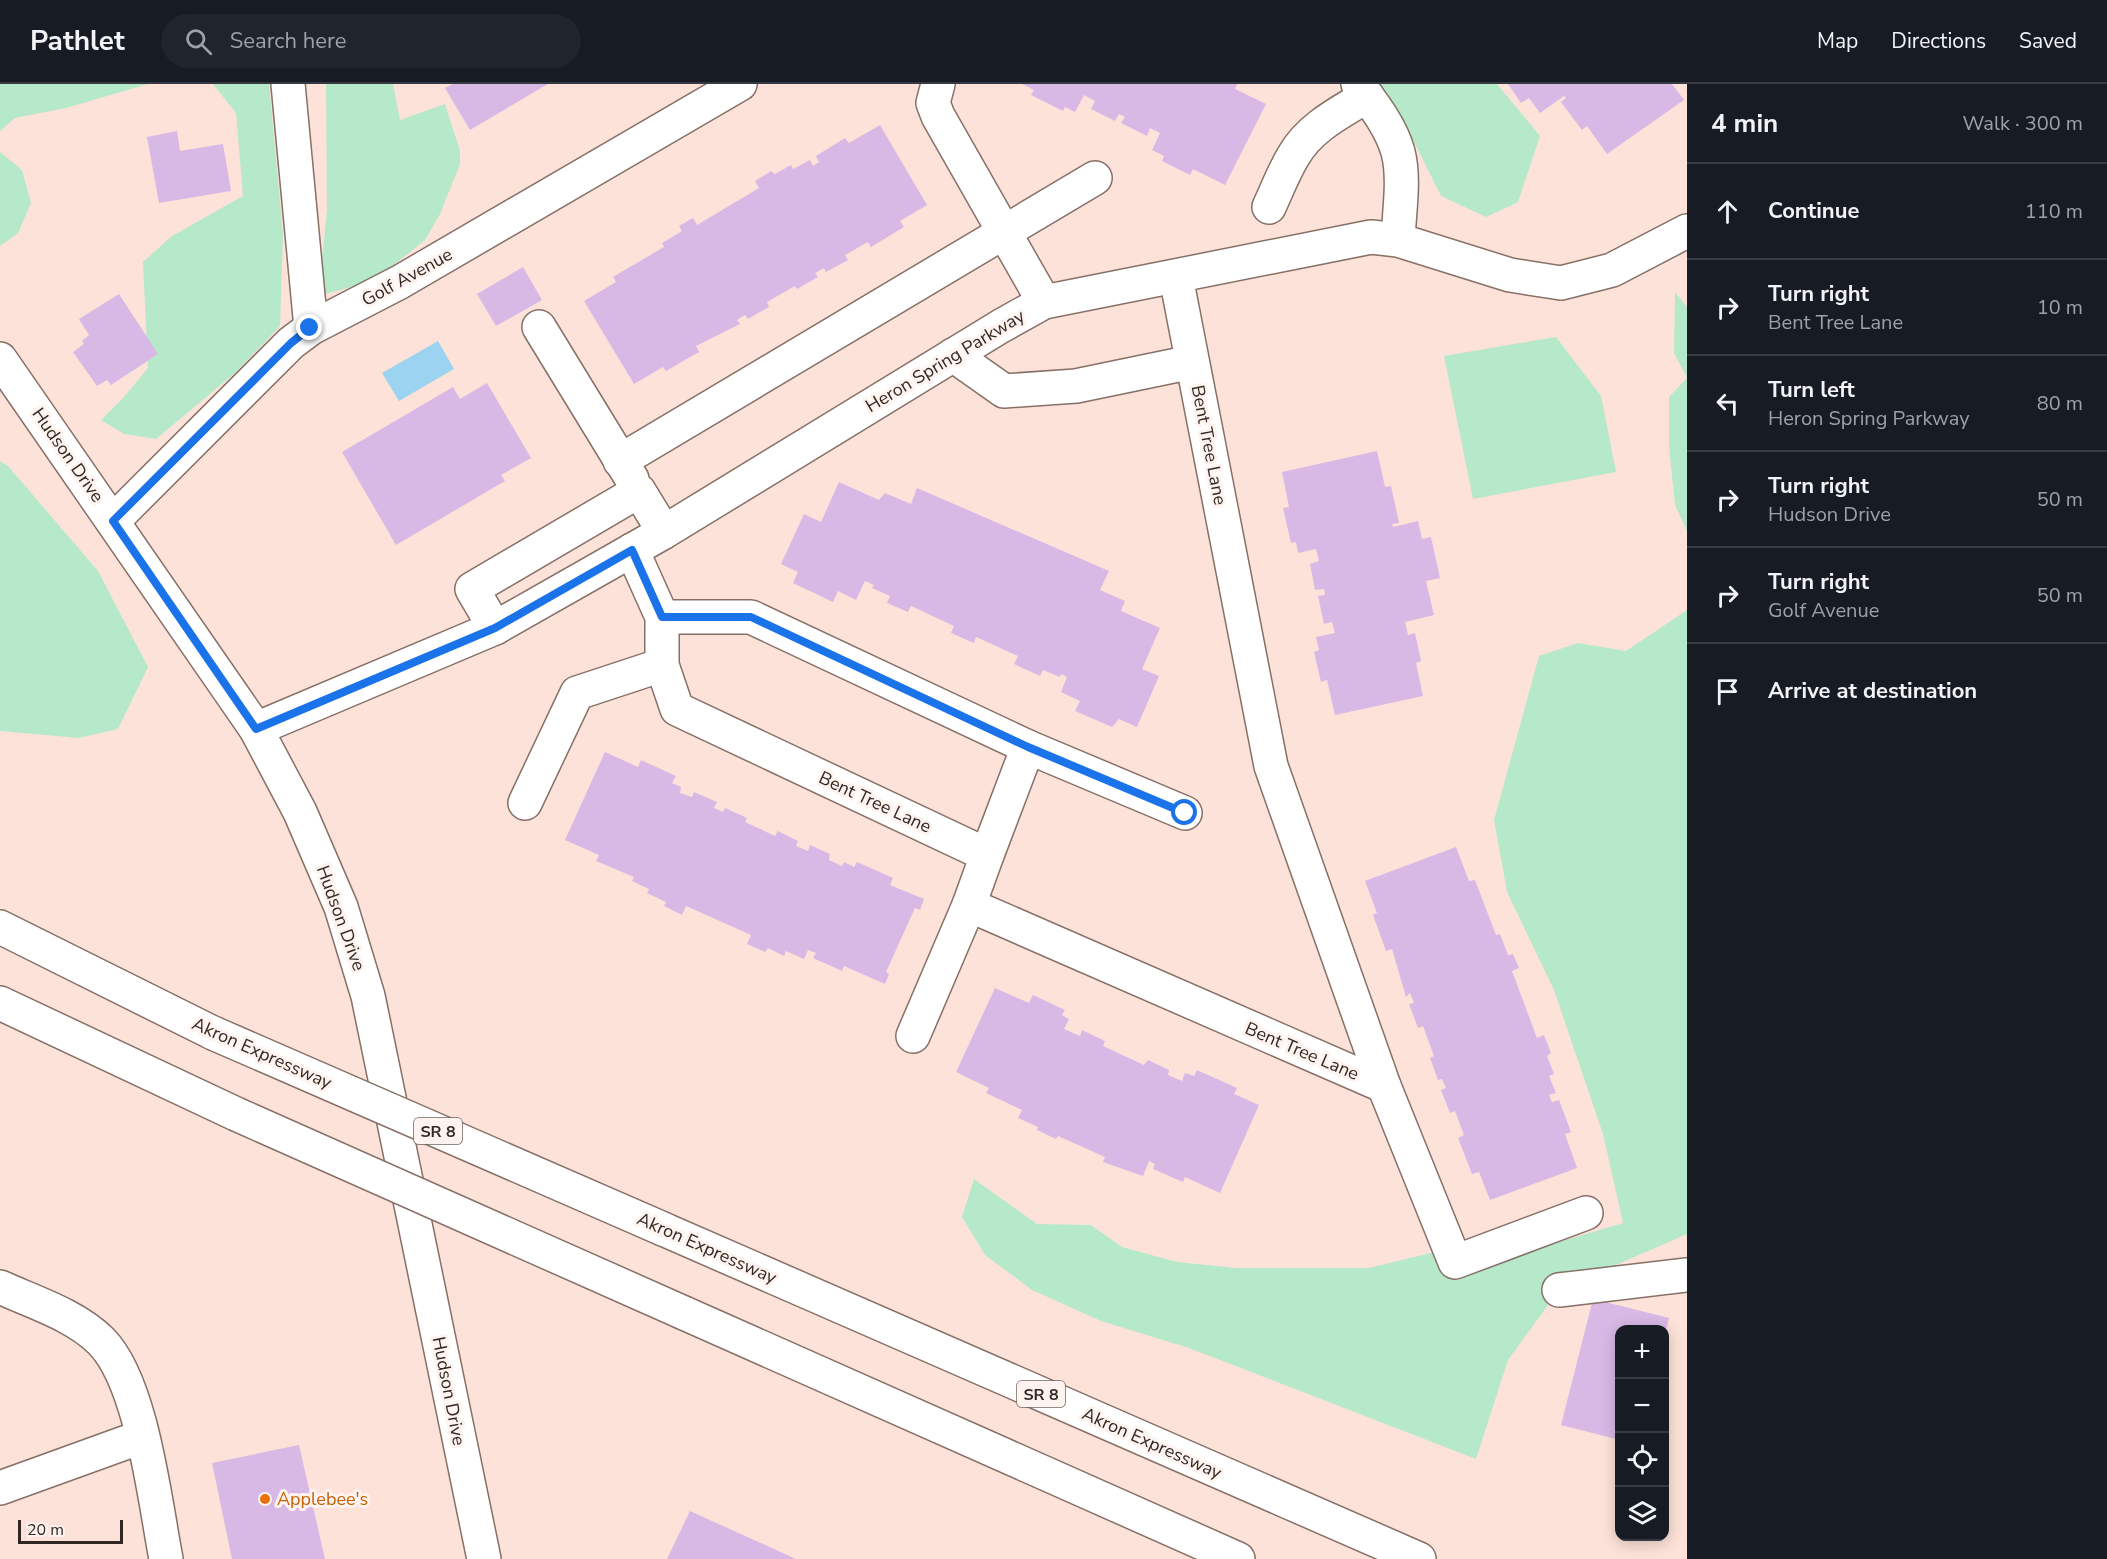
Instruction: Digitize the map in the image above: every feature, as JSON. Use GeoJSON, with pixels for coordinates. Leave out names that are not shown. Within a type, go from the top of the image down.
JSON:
{"type":"FeatureCollection","features":[{"type":"Feature","properties":{"kind":"main road"},"geometry":{"type":"LineString","coordinates":[[288,84],[310,328]]}},
{"type":"Feature","properties":{"kind":"main road","name":"Golf Avenue"},"geometry":{"type":"LineString","coordinates":[[113,521],[291,343],[310,328],[400,282],[740,84]]}},
{"type":"Feature","properties":{"kind":"main road"},"geometry":{"type":"LineString","coordinates":[[938,84],[933,103],[938,116],[1044,302]]}},
{"type":"Feature","properties":{"kind":"main road"},"geometry":{"type":"LineString","coordinates":[[1269,207],[1294,154],[1311,134],[1363,90],[1388,128],[1398,152],[1400,179],[1398,240]]}},
{"type":"Feature","properties":{"kind":"main road"},"geometry":{"type":"LineString","coordinates":[[620,460],[1095,178]]}},
{"type":"Feature","properties":{"kind":"main road","name":"Heron Spring Parkway"},"geometry":{"type":"LineString","coordinates":[[256,729],[495,628],[664,532],[1044,302],[1371,237],[1398,240],[1510,275],[1561,283],[1612,270],[1687,231]]}},
{"type":"Feature","properties":{"kind":"main road","name":"Bent Tree Lane"},"geometry":{"type":"LineString","coordinates":[[1176,277],[1271,766],[1384,1086]]}},
{"type":"Feature","properties":{"kind":"main road"},"geometry":{"type":"LineString","coordinates":[[539,327],[664,532]]}},
{"type":"Feature","properties":{"kind":"main road"},"geometry":{"type":"LineString","coordinates":[[953,356],[1004,391],[1076,386],[1192,362]]}},
{"type":"Feature","properties":{"kind":"main road","name":"Hudson Drive"},"geometry":{"type":"LineString","coordinates":[[0,360],[256,729],[300,813],[341,907],[368,996],[484,1559]]}},
{"type":"Feature","properties":{"kind":"main road"},"geometry":{"type":"LineString","coordinates":[[495,628],[472,589],[639,491]]}},
{"type":"Feature","properties":{"kind":"main road","name":"Bent Tree Lane"},"geometry":{"type":"LineString","coordinates":[[632,550],[662,617],[662,665],[677,709],[987,855]]}},
{"type":"Feature","properties":{"kind":"main road"},"geometry":{"type":"LineString","coordinates":[[662,617],[751,617],[1028,747],[1185,813]]}},
{"type":"Feature","properties":{"kind":"main road"},"geometry":{"type":"LineString","coordinates":[[525,803],[577,693],[662,665]]}},
{"type":"Feature","properties":{"kind":"main road"},"geometry":{"type":"LineString","coordinates":[[913,1036],[969,905],[1028,747]]}},
{"type":"Feature","properties":{"kind":"main road","name":"Bent Tree Lane"},"geometry":{"type":"LineString","coordinates":[[969,905],[1384,1086]]}},
{"type":"Feature","properties":{"kind":"main road","name":"Akron Expressway"},"geometry":{"type":"LineString","coordinates":[[0,927],[213,1033],[1419,1559]]}},
{"type":"Feature","properties":{"kind":"main road"},"geometry":{"type":"LineString","coordinates":[[0,1003],[236,1114],[1238,1559]]}},
{"type":"Feature","properties":{"kind":"main road"},"geometry":{"type":"LineString","coordinates":[[1384,1086],[1455,1262],[1586,1213]]}},
{"type":"Feature","properties":{"kind":"main road"},"geometry":{"type":"LineString","coordinates":[[1559,1290],[1687,1275]]}},
{"type":"Feature","properties":{"kind":"main road"},"geometry":{"type":"LineString","coordinates":[[0,1287],[70,1319],[101,1341],[123,1374],[141,1437],[166,1559]]}},
{"type":"Feature","properties":{"kind":"main road"},"geometry":{"type":"LineString","coordinates":[[0,1488],[141,1437]]}},
{"type":"Feature","properties":{"kind":"main road"},"geometry":{"type":"LineString","coordinates":[[1089,1493],[1192,1559]]}},
{"type":"Feature","properties":{"kind":"green space"},"geometry":{"type":"Polygon","coordinates":[[[0,84],[148,84],[66,108],[15,118],[0,131],[0,84]]]}},
{"type":"Feature","properties":{"kind":"green space"},"geometry":{"type":"Polygon","coordinates":[[[213,84],[269,84],[283,234],[280,326],[235,373],[156,439],[124,434],[101,420],[148,368],[143,262],[172,236],[243,196],[236,113],[213,84]]]}},
{"type":"Feature","properties":{"kind":"green space"},"geometry":{"type":"Polygon","coordinates":[[[326,84],[393,84],[400,120],[445,104],[460,151],[460,164],[440,214],[425,240],[374,281],[325,294],[321,268],[327,210],[326,84]]]}},
{"type":"Feature","properties":{"kind":"green space"},"geometry":{"type":"Polygon","coordinates":[[[1379,84],[1497,84],[1540,136],[1518,202],[1486,217],[1441,196],[1407,128],[1379,84]]]}},
{"type":"Feature","properties":{"kind":"green space"},"geometry":{"type":"Polygon","coordinates":[[[0,152],[22,170],[31,203],[18,233],[0,246],[0,152]]]}},
{"type":"Feature","properties":{"kind":"green space"},"geometry":{"type":"Polygon","coordinates":[[[1675,292],[1687,307],[1687,378],[1674,353],[1675,292]]]}},
{"type":"Feature","properties":{"kind":"green space"},"geometry":{"type":"Polygon","coordinates":[[[1556,337],[1601,396],[1616,472],[1473,499],[1444,356],[1556,337]]]}},
{"type":"Feature","properties":{"kind":"green space"},"geometry":{"type":"Polygon","coordinates":[[[1687,378],[1687,531],[1675,505],[1669,446],[1669,397],[1687,378]]]}},
{"type":"Feature","properties":{"kind":"green space"},"geometry":{"type":"Polygon","coordinates":[[[0,461],[8,466],[98,571],[148,667],[118,729],[79,738],[0,731],[0,461]]]}},
{"type":"Feature","properties":{"kind":"green space"},"geometry":{"type":"Polygon","coordinates":[[[1687,610],[1687,1234],[1559,1290],[1508,1360],[1476,1459],[1189,1348],[1101,1321],[1032,1290],[985,1255],[962,1217],[974,1179],[1037,1224],[1091,1225],[1122,1247],[1177,1262],[1237,1268],[1369,1268],[1439,1251],[1545,1246],[1623,1223],[1603,1134],[1554,990],[1507,892],[1494,820],[1539,656],[1578,643],[1626,651],[1687,610]]]}},
{"type":"Feature","properties":{"kind":"water"},"geometry":{"type":"Polygon","coordinates":[[[438,341],[454,369],[399,401],[382,373],[438,341]]]}},
{"type":"Feature","properties":{"kind":"building"},"geometry":{"type":"Polygon","coordinates":[[[453,84],[548,84],[470,130],[445,88],[453,84]]]}},
{"type":"Feature","properties":{"kind":"building"},"geometry":{"type":"Polygon","coordinates":[[[1022,84],[1237,84],[1235,89],[1266,104],[1225,185],[1193,169],[1190,175],[1162,161],[1164,156],[1152,150],[1160,133],[1150,128],[1147,136],[1121,123],[1125,117],[1119,114],[1115,121],[1091,109],[1095,101],[1084,95],[1075,112],[1065,107],[1063,111],[1031,95],[1034,90],[1022,84]]]}},
{"type":"Feature","properties":{"kind":"building"},"geometry":{"type":"Polygon","coordinates":[[[1508,84],[1672,84],[1684,100],[1607,154],[1587,126],[1582,130],[1561,102],[1566,98],[1564,96],[1540,113],[1529,98],[1521,103],[1508,84]]]}},
{"type":"Feature","properties":{"kind":"building"},"geometry":{"type":"Polygon","coordinates":[[[880,125],[927,205],[900,221],[904,227],[871,247],[868,242],[845,255],[848,260],[826,272],[824,268],[815,273],[818,277],[797,289],[795,286],[767,302],[769,307],[748,319],[745,315],[737,320],[740,324],[696,346],[699,352],[666,371],[663,367],[634,384],[584,301],[616,282],[613,277],[664,247],[662,243],[682,231],[679,226],[693,218],[697,225],[759,188],[755,181],[771,171],[775,174],[791,165],[793,169],[810,160],[813,166],[819,162],[816,156],[845,138],[849,143],[880,125]]]}},
{"type":"Feature","properties":{"kind":"building"},"geometry":{"type":"Polygon","coordinates":[[[177,131],[180,151],[223,144],[231,191],[159,203],[147,137],[177,131]]]}},
{"type":"Feature","properties":{"kind":"building"},"geometry":{"type":"Polygon","coordinates":[[[523,267],[542,300],[496,326],[477,294],[523,267]]]}},
{"type":"Feature","properties":{"kind":"building"},"geometry":{"type":"Polygon","coordinates":[[[119,294],[158,354],[111,385],[107,380],[97,386],[73,352],[84,344],[82,341],[89,335],[79,319],[119,294]]]}},
{"type":"Feature","properties":{"kind":"building"},"geometry":{"type":"Polygon","coordinates":[[[487,383],[531,458],[501,475],[505,481],[396,545],[342,452],[453,387],[460,399],[487,383]]]}},
{"type":"Feature","properties":{"kind":"building"},"geometry":{"type":"Polygon","coordinates":[[[1377,451],[1385,487],[1391,486],[1399,523],[1392,524],[1393,527],[1418,521],[1422,539],[1431,537],[1440,578],[1426,581],[1434,615],[1405,622],[1408,635],[1415,633],[1421,661],[1416,663],[1423,696],[1335,715],[1327,680],[1321,682],[1314,652],[1319,650],[1316,637],[1335,633],[1332,622],[1324,624],[1318,596],[1325,595],[1324,589],[1315,590],[1310,564],[1319,561],[1316,549],[1298,553],[1296,542],[1291,543],[1283,508],[1289,507],[1282,472],[1377,451]]]}},
{"type":"Feature","properties":{"kind":"building"},"geometry":{"type":"Polygon","coordinates":[[[839,482],[879,500],[885,493],[911,504],[917,488],[1109,571],[1100,590],[1125,601],[1121,611],[1160,628],[1142,669],[1159,676],[1137,727],[1119,719],[1112,727],[1075,711],[1080,701],[1061,692],[1067,677],[1061,674],[1060,677],[1043,670],[1040,676],[1014,664],[1018,656],[976,637],[974,643],[951,633],[954,626],[911,606],[908,612],[887,603],[890,596],[872,588],[874,585],[865,581],[856,600],[838,591],[833,602],[793,583],[798,572],[781,564],[804,514],[821,522],[839,482]]]}},
{"type":"Feature","properties":{"kind":"building"},"geometry":{"type":"Polygon","coordinates":[[[605,752],[638,767],[641,760],[676,776],[672,783],[681,787],[680,793],[692,797],[694,792],[717,802],[714,808],[723,812],[725,808],[747,818],[745,822],[775,836],[778,831],[798,841],[796,846],[808,851],[810,845],[830,854],[829,860],[842,866],[844,862],[854,867],[857,862],[893,878],[890,885],[924,899],[920,910],[915,908],[886,972],[889,974],[885,984],[844,966],[842,971],[813,958],[816,953],[808,950],[804,959],[786,951],[784,956],[768,948],[765,952],[747,944],[751,935],[686,906],[682,915],[664,906],[666,902],[647,893],[649,889],[632,881],[634,877],[596,861],[599,855],[565,840],[605,752]]]}},
{"type":"Feature","properties":{"kind":"building"},"geometry":{"type":"Polygon","coordinates":[[[1456,847],[1469,881],[1475,880],[1496,935],[1500,934],[1508,955],[1513,954],[1519,968],[1512,971],[1537,1038],[1544,1035],[1551,1053],[1547,1056],[1554,1074],[1549,1076],[1556,1093],[1549,1095],[1552,1102],[1559,1100],[1571,1132],[1565,1134],[1577,1168],[1490,1200],[1479,1172],[1472,1174],[1458,1138],[1464,1135],[1455,1111],[1450,1113],[1441,1090],[1446,1088],[1442,1079],[1438,1080],[1430,1058],[1434,1056],[1423,1026],[1418,1028],[1409,1004],[1414,1003],[1410,993],[1406,997],[1392,949],[1386,951],[1373,915],[1377,913],[1365,881],[1456,847]]]}},
{"type":"Feature","properties":{"kind":"building"},"geometry":{"type":"Polygon","coordinates":[[[995,988],[1029,1003],[1033,995],[1065,1010],[1062,1015],[1069,1019],[1064,1029],[1080,1036],[1082,1030],[1105,1041],[1103,1046],[1144,1065],[1148,1060],[1169,1070],[1168,1075],[1182,1081],[1185,1073],[1194,1076],[1197,1070],[1237,1088],[1234,1094],[1259,1105],[1220,1193],[1185,1177],[1183,1182],[1153,1169],[1155,1164],[1149,1161],[1143,1176],[1103,1162],[1105,1157],[1058,1136],[1056,1139],[1037,1130],[1038,1127],[1018,1118],[1022,1110],[986,1093],[989,1088],[956,1072],[995,988]]]}},
{"type":"Feature","properties":{"kind":"building"},"geometry":{"type":"Polygon","coordinates":[[[1593,1299],[1669,1318],[1667,1325],[1615,1325],[1615,1439],[1561,1425],[1593,1299]]]}},
{"type":"Feature","properties":{"kind":"building","name":"Applebee's"},"geometry":{"type":"Polygon","coordinates":[[[299,1445],[325,1559],[232,1559],[212,1463],[299,1445]]]}},
{"type":"Feature","properties":{"kind":"building"},"geometry":{"type":"Polygon","coordinates":[[[690,1511],[796,1559],[667,1559],[690,1511]]]}},
{"type":"Feature","properties":{"kind":"place","name":"Applebee's"},"geometry":{"type":"Point","coordinates":[265,1499]}},
{"type":"Feature","properties":{"kind":"route"},"geometry":{"type":"LineString","coordinates":[[310,328],[291,343],[113,521],[256,729],[495,628],[632,550],[662,617],[751,617],[1028,747],[1185,813]]}}]}
